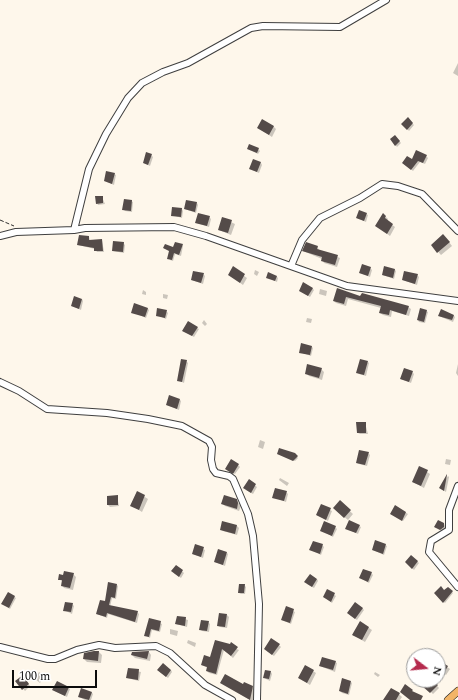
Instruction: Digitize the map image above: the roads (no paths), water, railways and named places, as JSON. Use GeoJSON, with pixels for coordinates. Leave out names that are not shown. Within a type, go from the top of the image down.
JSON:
{"type":"FeatureCollection","features":[{"type":"Feature","properties":{"kind":"main road"},"geometry":{"type":"LineString","coordinates":[[448,700],[458,691]]}},
{"type":"Feature","properties":{"kind":"street"},"geometry":{"type":"LineString","coordinates":[[74,230],[89,169],[106,134],[128,98],[142,83],[163,72],[188,64],[251,28],[277,26],[340,27],[386,0]]}},
{"type":"Feature","properties":{"kind":"street"},"geometry":{"type":"LineString","coordinates":[[291,266],[302,240],[320,218],[329,212],[360,198],[382,184],[398,186],[422,194],[458,231]]}},
{"type":"Feature","properties":{"kind":"street"},"geometry":{"type":"LineString","coordinates":[[0,236],[25,231],[74,230],[117,226],[174,227],[206,236],[347,286],[458,301]]}},
{"type":"Feature","properties":{"kind":"street"},"geometry":{"type":"LineString","coordinates":[[0,382],[19,391],[47,409],[107,413],[182,426],[209,441],[212,447],[211,460],[213,469],[216,472],[230,476],[233,479],[248,514],[253,536],[259,604],[257,700]]}},
{"type":"Feature","properties":{"kind":"street"},"geometry":{"type":"LineString","coordinates":[[458,486],[449,510],[449,529],[431,541],[429,552],[458,587]]}},
{"type":"Feature","properties":{"kind":"street"},"geometry":{"type":"LineString","coordinates":[[0,647],[48,659],[55,659],[77,650],[99,645],[115,648],[156,646],[170,653],[208,687],[232,700]]}}]}
